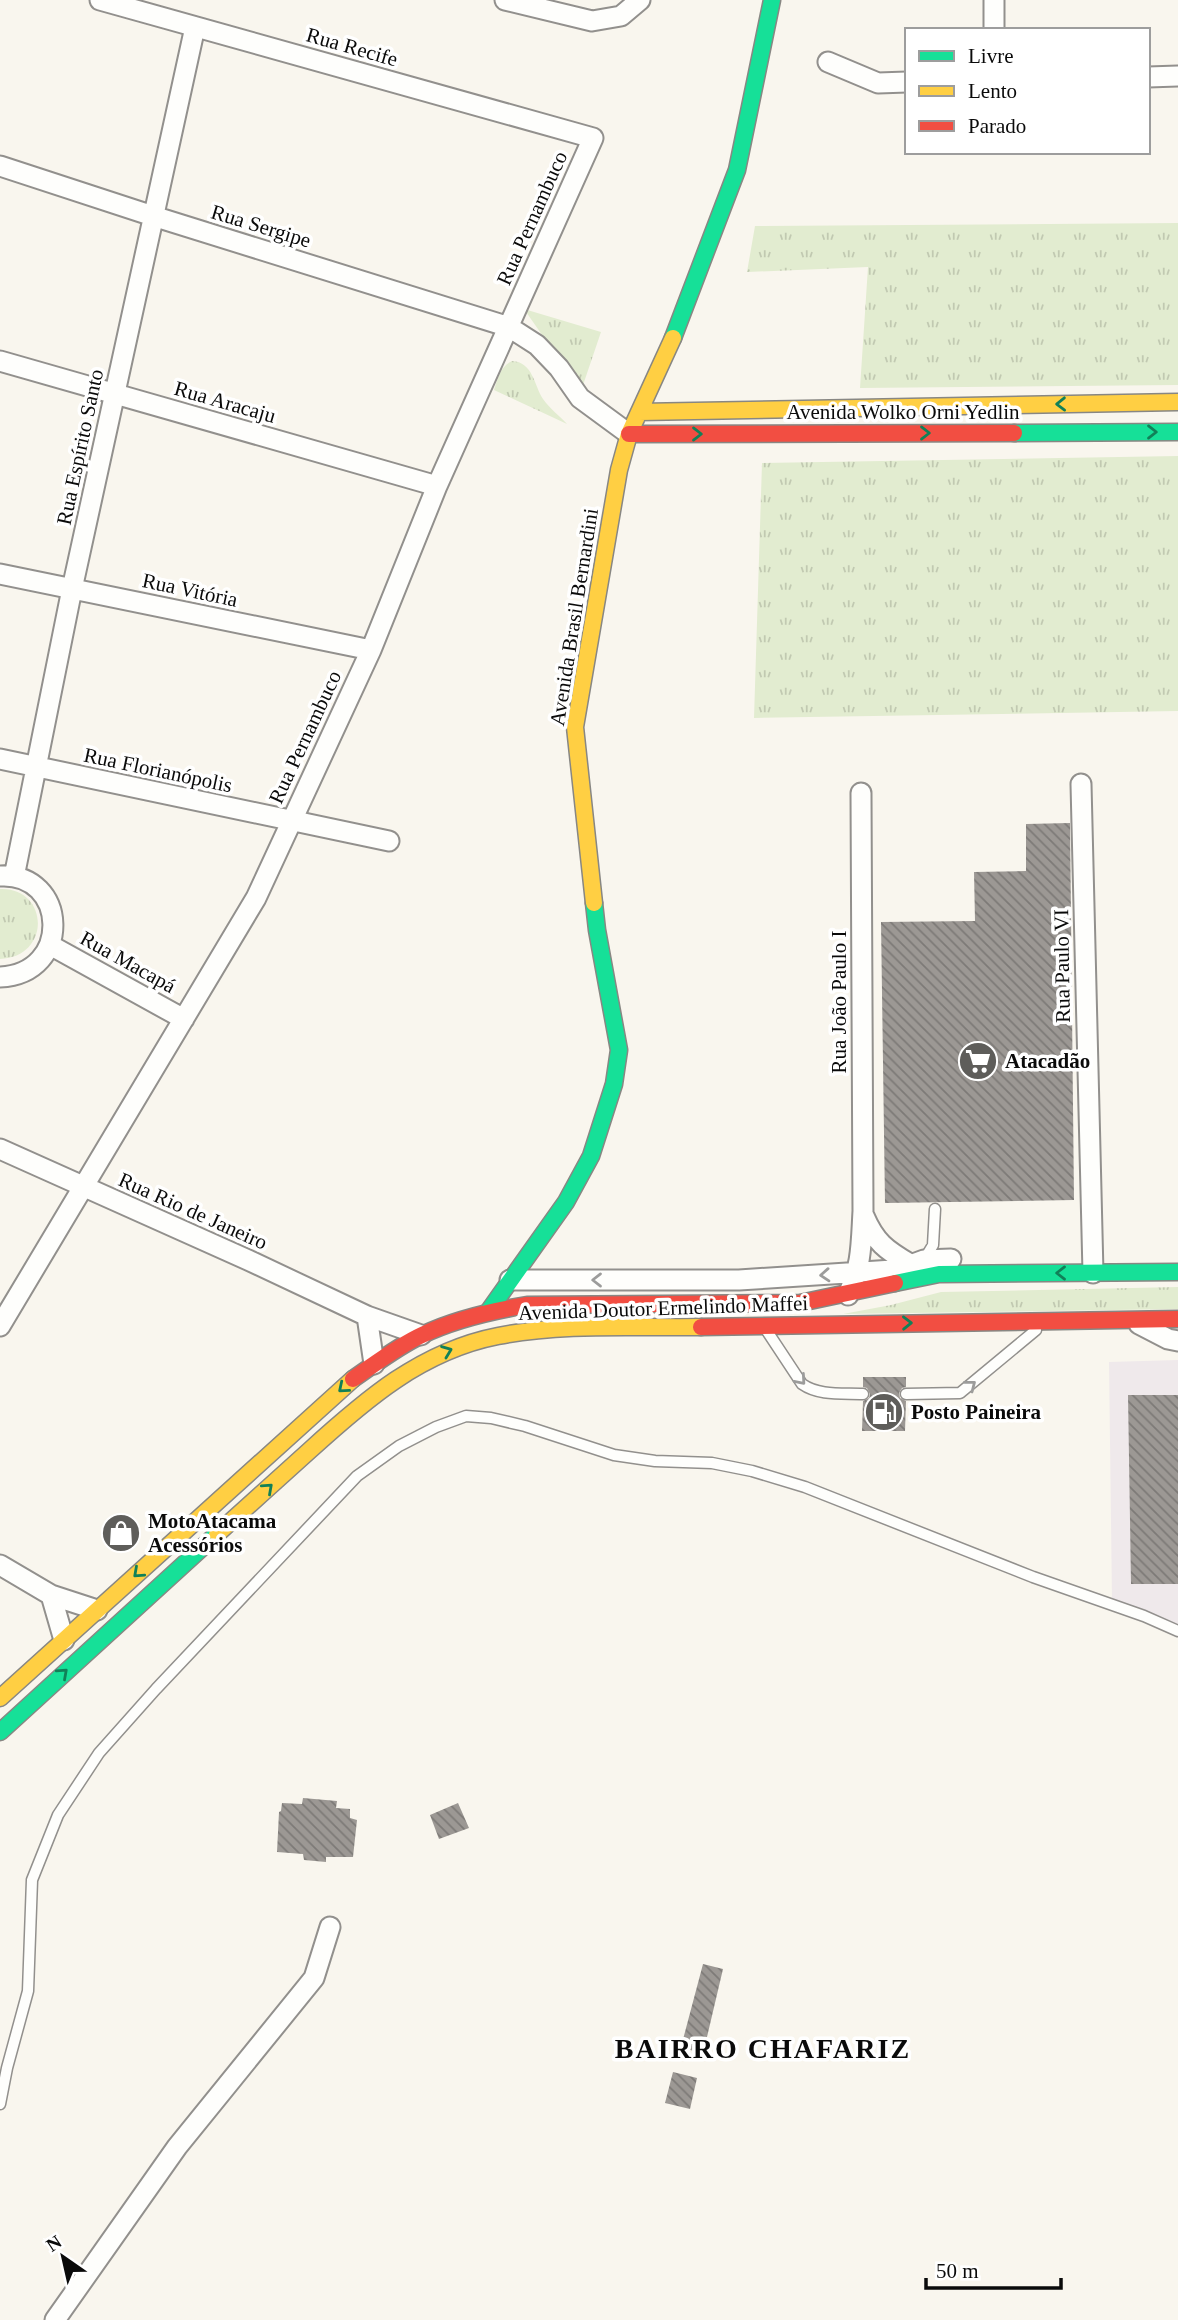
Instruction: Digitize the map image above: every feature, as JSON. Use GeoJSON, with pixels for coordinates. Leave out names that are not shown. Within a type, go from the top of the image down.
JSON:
{"type":"FeatureCollection","features":[{"type":"Feature","properties":{"kind":"main road","name":"Avenida Brasil Bernardini"},"geometry":{"type":"LineString","coordinates":[[488,1312],[566,1202],[591,1156],[606,1116],[619,1050],[597,930],[575,727],[618,470],[629,434],[681,319],[737,170],[764,50],[772,0]]}},
{"type":"Feature","properties":{"kind":"main road","name":"Avenida Wolko Orni Yedlin"},"geometry":{"type":"LineString","coordinates":[[639,412],[1178,402]]}},
{"type":"Feature","properties":{"kind":"main road","name":"Avenida Wolko Orni Yedlin"},"geometry":{"type":"LineString","coordinates":[[629,434],[1178,432]]}},
{"type":"Feature","properties":{"kind":"main road","name":"Avenida Doutor Ermelindo Maffei"},"geometry":{"type":"LineString","coordinates":[[0,1698],[340,1389],[421,1335],[465,1318],[527,1306],[800,1303],[939,1274],[1178,1272]]}},
{"type":"Feature","properties":{"kind":"main road","name":"Avenida Doutor Ermelindo Maffei"},"geometry":{"type":"LineString","coordinates":[[0,1732],[362,1403],[386,1383],[451,1349],[489,1336],[518,1331],[1178,1320]]}},
{"type":"Feature","properties":{"kind":"street","name":"Rua Recife"},"geometry":{"type":"LineString","coordinates":[[100,0],[593,138]]}},
{"type":"Feature","properties":{"kind":"street"},"geometry":{"type":"LineString","coordinates":[[505,0],[592,21],[621,16],[640,0]]}},
{"type":"Feature","properties":{"kind":"street"},"geometry":{"type":"LineString","coordinates":[[994,0],[994,28]]}},
{"type":"Feature","properties":{"kind":"street","name":"Rua Espírito Santo"},"geometry":{"type":"LineString","coordinates":[[7,876],[36,768],[72,589],[195,27]]}},
{"type":"Feature","properties":{"kind":"street"},"geometry":{"type":"LineString","coordinates":[[828,62],[878,83],[905,82]]}},
{"type":"Feature","properties":{"kind":"street"},"geometry":{"type":"LineString","coordinates":[[1150,77],[1178,76]]}},
{"type":"Feature","properties":{"kind":"street","name":"Rua Pernambuco"},"geometry":{"type":"LineString","coordinates":[[0,1326],[256,898],[371,650],[437,486],[593,138]]}},
{"type":"Feature","properties":{"kind":"street","name":"Rua Sergipe"},"geometry":{"type":"LineString","coordinates":[[0,166],[509,327],[537,345],[559,368],[580,398],[629,434]]}},
{"type":"Feature","properties":{"kind":"street","name":"Rua Aracaju"},"geometry":{"type":"LineString","coordinates":[[0,361],[437,486]]}},
{"type":"Feature","properties":{"kind":"street"},"geometry":{"type":"LineString","coordinates":[[606,418],[639,412]]}},
{"type":"Feature","properties":{"kind":"street","name":"Rua Vitória"},"geometry":{"type":"LineString","coordinates":[[0,574],[371,650]]}},
{"type":"Feature","properties":{"kind":"street","name":"Rua Florianópolis"},"geometry":{"type":"LineString","coordinates":[[0,759],[389,841]]}},
{"type":"Feature","properties":{"kind":"street","name":"Rua Paulo VI"},"geometry":{"type":"LineString","coordinates":[[1081,784],[1093,1273]]}},
{"type":"Feature","properties":{"kind":"street","name":"Rua João Paulo I"},"geometry":{"type":"LineString","coordinates":[[848,1294],[858,1272],[863,1211],[861,793]]}},
{"type":"Feature","properties":{"kind":"street"},"geometry":{"type":"LineString","coordinates":[[0,977],[18,974],[34,966],[50,945],[53,919],[48,902],[30,883],[7,876]]}},
{"type":"Feature","properties":{"kind":"street","name":"Rua Macapá"},"geometry":{"type":"LineString","coordinates":[[50,945],[184,1018]]}},
{"type":"Feature","properties":{"kind":"street","name":"Rua Rio de Janeiro"},"geometry":{"type":"LineString","coordinates":[[0,1149],[248,1260],[367,1317],[421,1335]]}},
{"type":"Feature","properties":{"kind":"street","name":"Rua João Paulo I"},"geometry":{"type":"LineString","coordinates":[[863,1211],[870,1231],[878,1241],[909,1265]]}},
{"type":"Feature","properties":{"kind":"street"},"geometry":{"type":"LineString","coordinates":[[510,1280],[739,1280],[858,1272],[953,1259],[999,1260],[1017,1273]]}},
{"type":"Feature","properties":{"kind":"street"},"geometry":{"type":"LineString","coordinates":[[848,1294],[909,1265]]}},
{"type":"Feature","properties":{"kind":"street"},"geometry":{"type":"LineString","coordinates":[[367,1317],[374,1364]]}},
{"type":"Feature","properties":{"kind":"street"},"geometry":{"type":"LineString","coordinates":[[1132,1320],[1168,1339],[1178,1341]]}},
{"type":"Feature","properties":{"kind":"street"},"geometry":{"type":"LineString","coordinates":[[0,1565],[51,1595],[97,1610]]}},
{"type":"Feature","properties":{"kind":"street"},"geometry":{"type":"LineString","coordinates":[[51,1595],[64,1640]]}},
{"type":"Feature","properties":{"kind":"street"},"geometry":{"type":"LineString","coordinates":[[55,2320],[177,2147],[314,1978],[330,1927]]}},
{"type":"Feature","properties":{"kind":"lane"},"geometry":{"type":"LineString","coordinates":[[909,1265],[930,1252],[935,1237],[934,1209]]}},
{"type":"Feature","properties":{"kind":"lane"},"geometry":{"type":"LineString","coordinates":[[935,1237],[940,1249],[953,1259]]}},
{"type":"Feature","properties":{"kind":"lane"},"geometry":{"type":"LineString","coordinates":[[906,1394],[960,1393],[1046,1321]]}},
{"type":"Feature","properties":{"kind":"lane"},"geometry":{"type":"LineString","coordinates":[[762,1325],[808,1389],[863,1394]]}},
{"type":"Feature","properties":{"kind":"lane"},"geometry":{"type":"LineString","coordinates":[[0,2104],[28,1991],[32,1880],[58,1815],[99,1753],[357,1476],[399,1446],[436,1427],[466,1416],[491,1418],[525,1426],[614,1455],[656,1461],[712,1463],[752,1471],[805,1487],[1033,1577],[1178,1630]]}},
{"type":"Feature","properties":{"kind":"shaded area"},"geometry":{"type":"Polygon","coordinates":[[[1178,1360],[1178,1627],[1112,1600],[1109,1362],[1178,1360]]]}},
{"type":"Feature","properties":{"kind":"green space"},"geometry":{"type":"Polygon","coordinates":[[[1178,223],[1178,385],[860,388],[868,267],[747,272],[755,226],[1178,223]]]}},
{"type":"Feature","properties":{"kind":"green space"},"geometry":{"type":"Polygon","coordinates":[[[524,309],[601,332],[581,391],[524,309]]]}},
{"type":"Feature","properties":{"kind":"green space"},"geometry":{"type":"Polygon","coordinates":[[[512,361],[519,362],[529,370],[543,399],[567,424],[494,390],[502,370],[512,361]]]}},
{"type":"Feature","properties":{"kind":"green space"},"geometry":{"type":"Polygon","coordinates":[[[1178,456],[1178,711],[754,718],[762,463],[1178,456]]]}},
{"type":"Feature","properties":{"kind":"green space"},"geometry":{"type":"Polygon","coordinates":[[[0,889],[16,891],[28,899],[38,922],[36,935],[29,947],[17,955],[0,959],[0,889]]]}},
{"type":"Feature","properties":{"kind":"green space"},"geometry":{"type":"Polygon","coordinates":[[[1178,1287],[1178,1309],[843,1314],[941,1292],[1178,1287]]]}},
{"type":"Feature","properties":{"kind":"building","name":"Atacadão"},"geometry":{"type":"Polygon","coordinates":[[[1070,823],[1074,1200],[885,1203],[881,922],[975,921],[974,872],[1026,871],[1026,824],[1070,823]]]}},
{"type":"Feature","properties":{"kind":"building","name":"Posto Paineira"},"geometry":{"type":"Polygon","coordinates":[[[863,1377],[906,1377],[906,1387],[899,1393],[900,1398],[906,1401],[905,1431],[862,1431],[863,1401],[869,1398],[870,1394],[867,1388],[863,1387],[863,1377]]]}},
{"type":"Feature","properties":{"kind":"building"},"geometry":{"type":"Polygon","coordinates":[[[1128,1395],[1178,1395],[1178,1584],[1131,1584],[1128,1395]]]}},
{"type":"Feature","properties":{"kind":"building"},"geometry":{"type":"Polygon","coordinates":[[[303,1798],[337,1801],[336,1808],[350,1809],[350,1818],[357,1820],[353,1857],[326,1857],[326,1862],[304,1860],[303,1854],[277,1852],[282,1803],[302,1804],[303,1798]]]}},
{"type":"Feature","properties":{"kind":"building"},"geometry":{"type":"Polygon","coordinates":[[[458,1803],[469,1828],[439,1839],[430,1815],[458,1803]]]}},
{"type":"Feature","properties":{"kind":"building"},"geometry":{"type":"Polygon","coordinates":[[[703,1964],[723,1969],[703,2054],[681,2047],[703,1964]]]}},
{"type":"Feature","properties":{"kind":"building"},"geometry":{"type":"Polygon","coordinates":[[[673,2072],[697,2078],[690,2109],[665,2103],[673,2072]]]}},
{"type":"Feature","properties":{"kind":"traffic: fast"},"geometry":{"type":"LineString","coordinates":[[673,338],[737,170],[772,0]]}},
{"type":"Feature","properties":{"kind":"traffic: fast"},"geometry":{"type":"LineString","coordinates":[[1014,433],[1178,432]]}},
{"type":"Feature","properties":{"kind":"traffic: fast"},"geometry":{"type":"LineString","coordinates":[[488,1312],[566,1202],[591,1156],[614,1084],[619,1050],[594,903]]}},
{"type":"Feature","properties":{"kind":"traffic: fast"},"geometry":{"type":"LineString","coordinates":[[895,1283],[939,1274],[1178,1272]]}},
{"type":"Feature","properties":{"kind":"traffic: fast"},"geometry":{"type":"LineString","coordinates":[[0,1732],[217,1534]]}},
{"type":"Feature","properties":{"kind":"traffic: slow"},"geometry":{"type":"LineString","coordinates":[[594,903],[575,727],[619,470],[629,434],[673,338]]}},
{"type":"Feature","properties":{"kind":"traffic: slow"},"geometry":{"type":"LineString","coordinates":[[639,412],[1178,402]]}},
{"type":"Feature","properties":{"kind":"traffic: slow"},"geometry":{"type":"LineString","coordinates":[[217,1534],[373,1396],[444,1353],[498,1336],[548,1329],[701,1327]]}},
{"type":"Feature","properties":{"kind":"traffic: slow"},"geometry":{"type":"LineString","coordinates":[[0,1698],[353,1379]]}},
{"type":"Feature","properties":{"kind":"traffic: jam"},"geometry":{"type":"LineString","coordinates":[[629,434],[1014,433]]}},
{"type":"Feature","properties":{"kind":"traffic: jam"},"geometry":{"type":"LineString","coordinates":[[353,1379],[404,1344],[435,1329],[473,1316],[514,1307],[800,1303],[895,1283]]}},
{"type":"Feature","properties":{"kind":"traffic: jam"},"geometry":{"type":"LineString","coordinates":[[701,1327],[1178,1319]]}},
{"type":"Feature","properties":{"kind":"place","name":"Atacadão"},"geometry":{"type":"Point","coordinates":[978,1061]}},
{"type":"Feature","properties":{"kind":"place","name":"Posto Paineira"},"geometry":{"type":"Point","coordinates":[884,1412]}},
{"type":"Feature","properties":{"kind":"place","name":"MotoAtacama Acessórios"},"geometry":{"type":"Point","coordinates":[121,1533]}},
{"type":"Feature","properties":{"kind":"district","name":"BAIRRO CHAFARIZ"},"geometry":{"type":"Point","coordinates":[763,2048]}}]}
